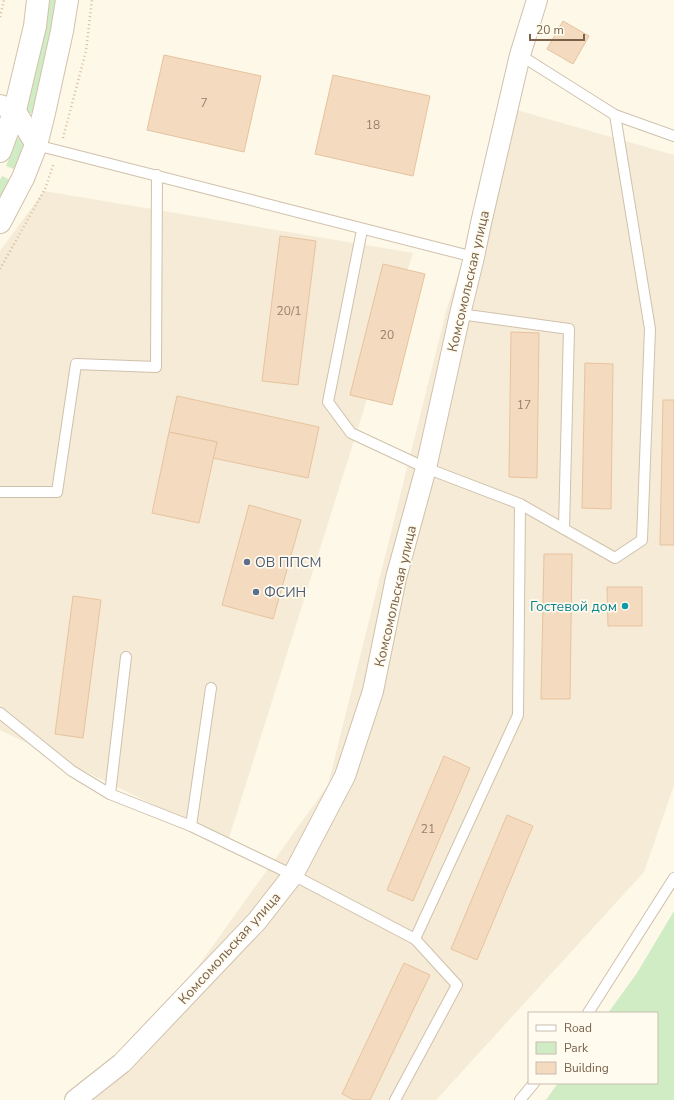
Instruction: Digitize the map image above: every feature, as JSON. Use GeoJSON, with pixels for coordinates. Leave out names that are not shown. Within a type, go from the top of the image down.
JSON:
{"type":"FeatureCollection","features":[{"type":"Feature","properties":{"kind":"street"},"geometry":{"type":"LineString","coordinates":[[0,151],[8,107],[35,26],[38,0]]}},
{"type":"Feature","properties":{"kind":"street"},"geometry":{"type":"LineString","coordinates":[[0,222],[23,178],[36,145],[62,31],[67,0]]}},
{"type":"Feature","properties":{"kind":"street","name":"Комсомольская улица"},"geometry":{"type":"LineString","coordinates":[[75,1100],[122,1063],[257,921],[293,875],[346,776],[373,691],[396,578],[426,468],[520,56],[537,0]]}},
{"type":"Feature","properties":{"kind":"street"},"geometry":{"type":"LineString","coordinates":[[8,107],[36,145]]}},
{"type":"Feature","properties":{"kind":"lane"},"geometry":{"type":"LineString","coordinates":[[520,56],[615,115],[674,136]]}},
{"type":"Feature","properties":{"kind":"lane"},"geometry":{"type":"LineString","coordinates":[[362,230],[328,402],[351,433],[426,468],[520,504],[615,558],[642,540],[650,329],[615,115]]}},
{"type":"Feature","properties":{"kind":"lane"},"geometry":{"type":"LineString","coordinates":[[36,145],[157,175],[362,230],[474,257]]}},
{"type":"Feature","properties":{"kind":"lane"},"geometry":{"type":"LineString","coordinates":[[0,492],[57,492],[76,364],[156,367],[157,175]]}},
{"type":"Feature","properties":{"kind":"lane"},"geometry":{"type":"LineString","coordinates":[[460,314],[569,329],[564,529]]}},
{"type":"Feature","properties":{"kind":"lane"},"geometry":{"type":"LineString","coordinates":[[415,939],[518,715],[520,504]]}},
{"type":"Feature","properties":{"kind":"lane"},"geometry":{"type":"LineString","coordinates":[[110,794],[126,657]]}},
{"type":"Feature","properties":{"kind":"lane"},"geometry":{"type":"LineString","coordinates":[[191,826],[211,688]]}},
{"type":"Feature","properties":{"kind":"lane"},"geometry":{"type":"LineString","coordinates":[[0,713],[72,771],[110,794],[191,826],[293,875],[415,939],[457,984],[395,1100]]}},
{"type":"Feature","properties":{"kind":"lane"},"geometry":{"type":"LineString","coordinates":[[589,1012],[674,878]]}},
{"type":"Feature","properties":{"kind":"lane"},"geometry":{"type":"LineString","coordinates":[[520,1100],[533,1084]]}},
{"type":"Feature","properties":{"kind":"path"},"geometry":{"type":"LineString","coordinates":[[0,17],[4,0]]}},
{"type":"Feature","properties":{"kind":"shaded area"},"geometry":{"type":"Polygon","coordinates":[[[513,109],[674,155],[674,785],[644,872],[436,1100],[79,1100],[124,1070],[328,785],[447,308],[513,109]]]}},
{"type":"Feature","properties":{"kind":"shaded area"},"geometry":{"type":"Polygon","coordinates":[[[44,191],[413,253],[228,841],[0,730],[0,251],[44,191]]]}},
{"type":"Feature","properties":{"kind":"green space"},"geometry":{"type":"Polygon","coordinates":[[[50,0],[58,0],[35,110],[32,113],[29,113],[26,111],[26,108],[45,29],[50,0]]]}},
{"type":"Feature","properties":{"kind":"green space"},"geometry":{"type":"Polygon","coordinates":[[[19,137],[22,137],[24,143],[14,169],[6,166],[16,140],[19,137]]]}},
{"type":"Feature","properties":{"kind":"green space"},"geometry":{"type":"Polygon","coordinates":[[[2,176],[10,180],[0,198],[0,180],[2,176]]]}},
{"type":"Feature","properties":{"kind":"green space"},"geometry":{"type":"Polygon","coordinates":[[[674,911],[674,1100],[546,1100],[557,1084],[658,1084],[658,1012],[609,1012],[637,973],[674,911]]]}},
{"type":"Feature","properties":{"kind":"building"},"geometry":{"type":"Polygon","coordinates":[[[563,21],[589,36],[573,64],[547,49],[563,21]]]}},
{"type":"Feature","properties":{"kind":"building"},"geometry":{"type":"Polygon","coordinates":[[[164,55],[261,76],[244,152],[147,130],[164,55]]]}},
{"type":"Feature","properties":{"kind":"building"},"geometry":{"type":"Polygon","coordinates":[[[333,75],[430,96],[413,176],[315,154],[333,75]]]}},
{"type":"Feature","properties":{"kind":"building"},"geometry":{"type":"Polygon","coordinates":[[[280,236],[316,241],[298,385],[262,381],[280,236]]]}},
{"type":"Feature","properties":{"kind":"building"},"geometry":{"type":"Polygon","coordinates":[[[383,264],[425,274],[392,405],[350,395],[383,264]]]}},
{"type":"Feature","properties":{"kind":"building"},"geometry":{"type":"Polygon","coordinates":[[[511,332],[539,333],[537,478],[509,477],[511,332]]]}},
{"type":"Feature","properties":{"kind":"building"},"geometry":{"type":"Polygon","coordinates":[[[585,363],[613,364],[611,509],[582,508],[585,363]]]}},
{"type":"Feature","properties":{"kind":"building"},"geometry":{"type":"Polygon","coordinates":[[[177,396],[319,427],[308,478],[213,458],[217,442],[169,432],[177,396]]]}},
{"type":"Feature","properties":{"kind":"building"},"geometry":{"type":"Polygon","coordinates":[[[663,400],[674,400],[674,545],[660,545],[663,400]]]}},
{"type":"Feature","properties":{"kind":"building"},"geometry":{"type":"Polygon","coordinates":[[[169,432],[217,442],[199,523],[152,513],[169,432]]]}},
{"type":"Feature","properties":{"kind":"building"},"geometry":{"type":"Polygon","coordinates":[[[249,505],[301,520],[273,619],[222,605],[249,505]]]}},
{"type":"Feature","properties":{"kind":"building"},"geometry":{"type":"Polygon","coordinates":[[[544,554],[572,554],[570,699],[541,699],[544,554]]]}},
{"type":"Feature","properties":{"kind":"building","name":"Гостевой дом"},"geometry":{"type":"Polygon","coordinates":[[[607,587],[642,587],[642,626],[608,626],[607,587]]]}},
{"type":"Feature","properties":{"kind":"building"},"geometry":{"type":"Polygon","coordinates":[[[73,596],[101,600],[83,738],[55,734],[73,596]]]}},
{"type":"Feature","properties":{"kind":"building"},"geometry":{"type":"Polygon","coordinates":[[[444,756],[470,768],[413,901],[387,890],[444,756]]]}},
{"type":"Feature","properties":{"kind":"building"},"geometry":{"type":"Polygon","coordinates":[[[507,815],[533,826],[477,960],[451,949],[507,815]]]}},
{"type":"Feature","properties":{"kind":"building"},"geometry":{"type":"Polygon","coordinates":[[[404,963],[430,975],[370,1100],[354,1100],[342,1094],[404,963]]]}},
{"type":"Feature","properties":{"kind":"place","name":"ОВ ППСМ"},"geometry":{"type":"Point","coordinates":[247,562]}},
{"type":"Feature","properties":{"kind":"place","name":"ФСИН"},"geometry":{"type":"Point","coordinates":[256,592]}},
{"type":"Feature","properties":{"kind":"place","name":"Гостевой дом"},"geometry":{"type":"Point","coordinates":[625,606]}}]}
